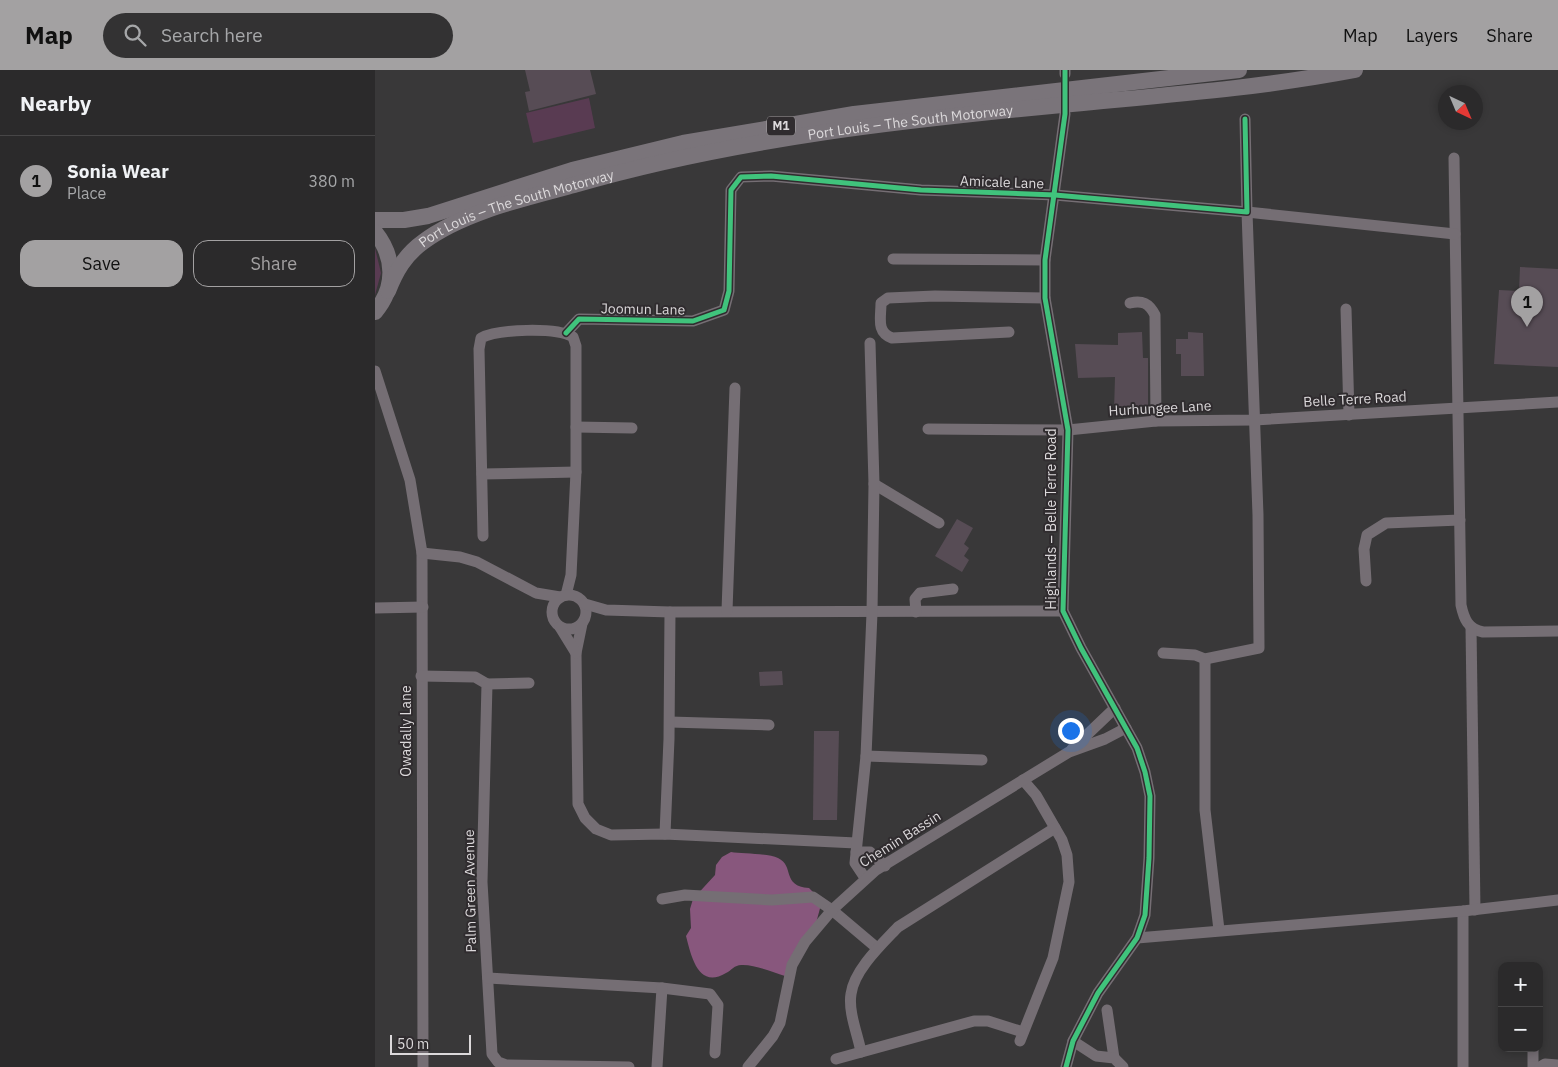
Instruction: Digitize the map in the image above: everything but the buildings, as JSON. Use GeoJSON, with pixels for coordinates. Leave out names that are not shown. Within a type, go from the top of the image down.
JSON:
{"type":"FeatureCollection","features":[{"type":"Feature","properties":{"kind":"highway","name":"Port Louis – The South Motorway"},"geometry":{"type":"LineString","coordinates":[[375,220],[404,220],[428,216],[628,155],[759,130],[929,104],[1239,70]]}},
{"type":"Feature","properties":{"kind":"highway","name":"Port Louis – The South Motorway"},"geometry":{"type":"LineString","coordinates":[[388,291],[403,261],[420,244],[438,231],[480,214],[633,169],[710,152],[907,121],[1204,91],[1355,70]]}},
{"type":"Feature","properties":{"kind":"highway","name":"M1"},"geometry":{"type":"LineString","coordinates":[[375,232],[383,242],[389,257],[391,274],[388,291],[375,312]]}},
{"type":"Feature","properties":{"kind":"street","name":"Highlands – Belle Terre Road"},"geometry":{"type":"LineString","coordinates":[[1065,114],[1045,260],[1045,298],[1068,430],[1063,611],[1081,648],[1126,728],[1145,772],[1149,796],[1148,886],[1145,915],[1137,938],[1097,993],[1073,1041],[1066,1067]]}},
{"type":"Feature","properties":{"kind":"street"},"geometry":{"type":"LineString","coordinates":[[1163,653],[1195,655],[1205,659],[1259,648],[1258,515],[1245,120]]}},
{"type":"Feature","properties":{"kind":"street"},"geometry":{"type":"LineString","coordinates":[[1454,158],[1461,604],[1464,618],[1475,630],[1495,632],[1558,631]]}},
{"type":"Feature","properties":{"kind":"street","name":"Amicale Lane"},"geometry":{"type":"LineString","coordinates":[[731,190],[741,177],[771,176],[921,190],[1055,195],[1247,212],[1455,234]]}},
{"type":"Feature","properties":{"kind":"street","name":"Joomun Lane"},"geometry":{"type":"LineString","coordinates":[[566,333],[579,319],[693,321],[724,310],[729,291],[731,190]]}},
{"type":"Feature","properties":{"kind":"street"},"geometry":{"type":"LineString","coordinates":[[893,260],[1045,260]]}},
{"type":"Feature","properties":{"kind":"street"},"geometry":{"type":"LineString","coordinates":[[1009,332],[892,338],[884,335],[880,328],[881,303],[888,298],[935,296],[1045,298]]}},
{"type":"Feature","properties":{"kind":"street"},"geometry":{"type":"LineString","coordinates":[[1130,303],[1140,301],[1151,306],[1155,315],[1157,421]]}},
{"type":"Feature","properties":{"kind":"street"},"geometry":{"type":"LineString","coordinates":[[1346,309],[1349,414]]}},
{"type":"Feature","properties":{"kind":"street"},"geometry":{"type":"LineString","coordinates":[[483,536],[479,349],[481,338],[490,333],[566,333],[573,337],[575,346],[576,472],[571,574],[563,596],[552,608],[553,617]]}},
{"type":"Feature","properties":{"kind":"street"},"geometry":{"type":"LineString","coordinates":[[865,878],[855,863],[867,756],[872,613],[874,484],[870,343]]}},
{"type":"Feature","properties":{"kind":"street"},"geometry":{"type":"LineString","coordinates":[[375,371],[384,401]]}},
{"type":"Feature","properties":{"kind":"street"},"geometry":{"type":"LineString","coordinates":[[375,388],[384,401]]}},
{"type":"Feature","properties":{"kind":"street"},"geometry":{"type":"LineString","coordinates":[[727,610],[735,388]]}},
{"type":"Feature","properties":{"kind":"street","name":"Owadally Lane"},"geometry":{"type":"LineString","coordinates":[[384,401],[410,480],[422,553],[423,1067]]}},
{"type":"Feature","properties":{"kind":"street","name":"Belle Terre Road"},"geometry":{"type":"LineString","coordinates":[[1254,420],[1558,402]]}},
{"type":"Feature","properties":{"kind":"street","name":"Hurhungee Lane"},"geometry":{"type":"LineString","coordinates":[[928,429],[1068,430],[1157,421],[1254,420]]}},
{"type":"Feature","properties":{"kind":"street"},"geometry":{"type":"LineString","coordinates":[[576,427],[632,428]]}},
{"type":"Feature","properties":{"kind":"street"},"geometry":{"type":"LineString","coordinates":[[482,474],[576,472]]}},
{"type":"Feature","properties":{"kind":"street"},"geometry":{"type":"LineString","coordinates":[[874,484],[939,523]]}},
{"type":"Feature","properties":{"kind":"street"},"geometry":{"type":"LineString","coordinates":[[1366,581],[1364,549],[1367,535],[1386,523],[1460,520]]}},
{"type":"Feature","properties":{"kind":"street"},"geometry":{"type":"LineString","coordinates":[[422,553],[460,557],[477,562],[536,593],[563,596],[606,610],[872,613],[1063,611]]}},
{"type":"Feature","properties":{"kind":"street"},"geometry":{"type":"LineString","coordinates":[[571,574],[583,601],[584,622],[576,653],[578,804],[596,829],[611,835],[665,834],[856,847],[871,852],[885,866]]}},
{"type":"Feature","properties":{"kind":"street"},"geometry":{"type":"LineString","coordinates":[[916,612],[915,599],[920,593],[953,588]]}},
{"type":"Feature","properties":{"kind":"street"},"geometry":{"type":"LineString","coordinates":[[536,593],[576,653]]}},
{"type":"Feature","properties":{"kind":"street"},"geometry":{"type":"LineString","coordinates":[[375,608],[423,607]]}},
{"type":"Feature","properties":{"kind":"street"},"geometry":{"type":"LineString","coordinates":[[560,627],[574,629],[606,610]]}},
{"type":"Feature","properties":{"kind":"street"},"geometry":{"type":"LineString","coordinates":[[665,834],[670,722],[670,612]]}},
{"type":"Feature","properties":{"kind":"street"},"geometry":{"type":"LineString","coordinates":[[1471,627],[1475,910]]}},
{"type":"Feature","properties":{"kind":"street"},"geometry":{"type":"LineString","coordinates":[[1205,659],[1205,810],[1219,930]]}},
{"type":"Feature","properties":{"kind":"street"},"geometry":{"type":"LineString","coordinates":[[421,676],[475,677],[487,684],[529,684]]}},
{"type":"Feature","properties":{"kind":"street","name":"Palm Green Avenue"},"geometry":{"type":"LineString","coordinates":[[487,684],[482,882],[492,1054],[498,1062],[506,1065],[629,1067]]}},
{"type":"Feature","properties":{"kind":"street"},"geometry":{"type":"LineString","coordinates":[[1069,752],[1115,708]]}},
{"type":"Feature","properties":{"kind":"street"},"geometry":{"type":"LineString","coordinates":[[670,722],[769,725]]}},
{"type":"Feature","properties":{"kind":"street"},"geometry":{"type":"LineString","coordinates":[[1069,752],[1126,728]]}},
{"type":"Feature","properties":{"kind":"street","name":"Chemin Bassin"},"geometry":{"type":"LineString","coordinates":[[748,1067],[773,1036],[780,1023],[792,965],[805,942],[832,910],[865,878],[1069,752]]}},
{"type":"Feature","properties":{"kind":"street"},"geometry":{"type":"LineString","coordinates":[[867,756],[982,760]]}},
{"type":"Feature","properties":{"kind":"street"},"geometry":{"type":"LineString","coordinates":[[836,1059],[974,1021],[988,1021],[1021,1037],[1053,958],[1069,882],[1067,855],[1062,840],[1035,795],[1023,780]]}},
{"type":"Feature","properties":{"kind":"street"},"geometry":{"type":"LineString","coordinates":[[861,1052],[851,1004],[851,993],[864,967],[877,948],[898,927],[1055,828]]}},
{"type":"Feature","properties":{"kind":"street"},"geometry":{"type":"LineString","coordinates":[[663,899],[685,895],[772,900],[813,897],[832,910],[877,948]]}},
{"type":"Feature","properties":{"kind":"street"},"geometry":{"type":"LineString","coordinates":[[1137,938],[1475,910],[1558,900]]}},
{"type":"Feature","properties":{"kind":"street"},"geometry":{"type":"LineString","coordinates":[[1463,911],[1463,1067]]}},
{"type":"Feature","properties":{"kind":"street"},"geometry":{"type":"LineString","coordinates":[[489,978],[663,988],[710,994],[716,999],[718,1005],[715,1054]]}},
{"type":"Feature","properties":{"kind":"street"},"geometry":{"type":"LineString","coordinates":[[657,1067],[663,988]]}},
{"type":"Feature","properties":{"kind":"street"},"geometry":{"type":"LineString","coordinates":[[1107,1010],[1114,1058],[1123,1067]]}},
{"type":"Feature","properties":{"kind":"street"},"geometry":{"type":"LineString","coordinates":[[1073,1041],[1096,1056],[1114,1058]]}},
{"type":"Feature","properties":{"kind":"street"},"geometry":{"type":"LineString","coordinates":[[1533,1052],[1533,1067]]}},
{"type":"Feature","properties":{"kind":"street"},"geometry":{"type":"LineString","coordinates":[[1540,1067],[1545,1064],[1558,1065]]}},
{"type":"Feature","properties":{"kind":"shaded area"},"geometry":{"type":"Polygon","coordinates":[[[589,98],[595,128],[533,143],[526,113],[589,98]]]}},
{"type":"Feature","properties":{"kind":"shaded area"},"geometry":{"type":"Polygon","coordinates":[[[375,248],[381,273],[375,295],[375,248]]]}},
{"type":"Feature","properties":{"kind":"shaded area"},"geometry":{"type":"Polygon","coordinates":[[[731,852],[768,855],[778,858],[786,866],[791,880],[795,884],[809,888],[822,901],[812,938],[785,976],[759,967],[740,965],[716,977],[709,977],[702,974],[693,961],[686,936],[691,928],[690,909],[693,899],[715,875],[716,865],[722,857],[731,852]]]}},
{"type":"Feature","properties":{"kind":"cycle path"},"geometry":{"type":"LineString","coordinates":[[1065,70],[1065,114],[1045,260],[1045,298],[1068,430],[1063,611],[1081,648],[1137,748],[1150,796],[1149,858],[1145,915],[1137,938],[1098,993],[1073,1041],[1066,1067]]}},
{"type":"Feature","properties":{"kind":"cycle path"},"geometry":{"type":"LineString","coordinates":[[566,333],[579,319],[693,321],[724,310],[729,291],[731,190],[741,177],[771,176],[921,190],[1055,195],[1247,212],[1245,119]]}},
{"type":"Feature","properties":{"kind":"place","name":"Sonia Wear"},"geometry":{"type":"Point","coordinates":[1527,327]}}]}
